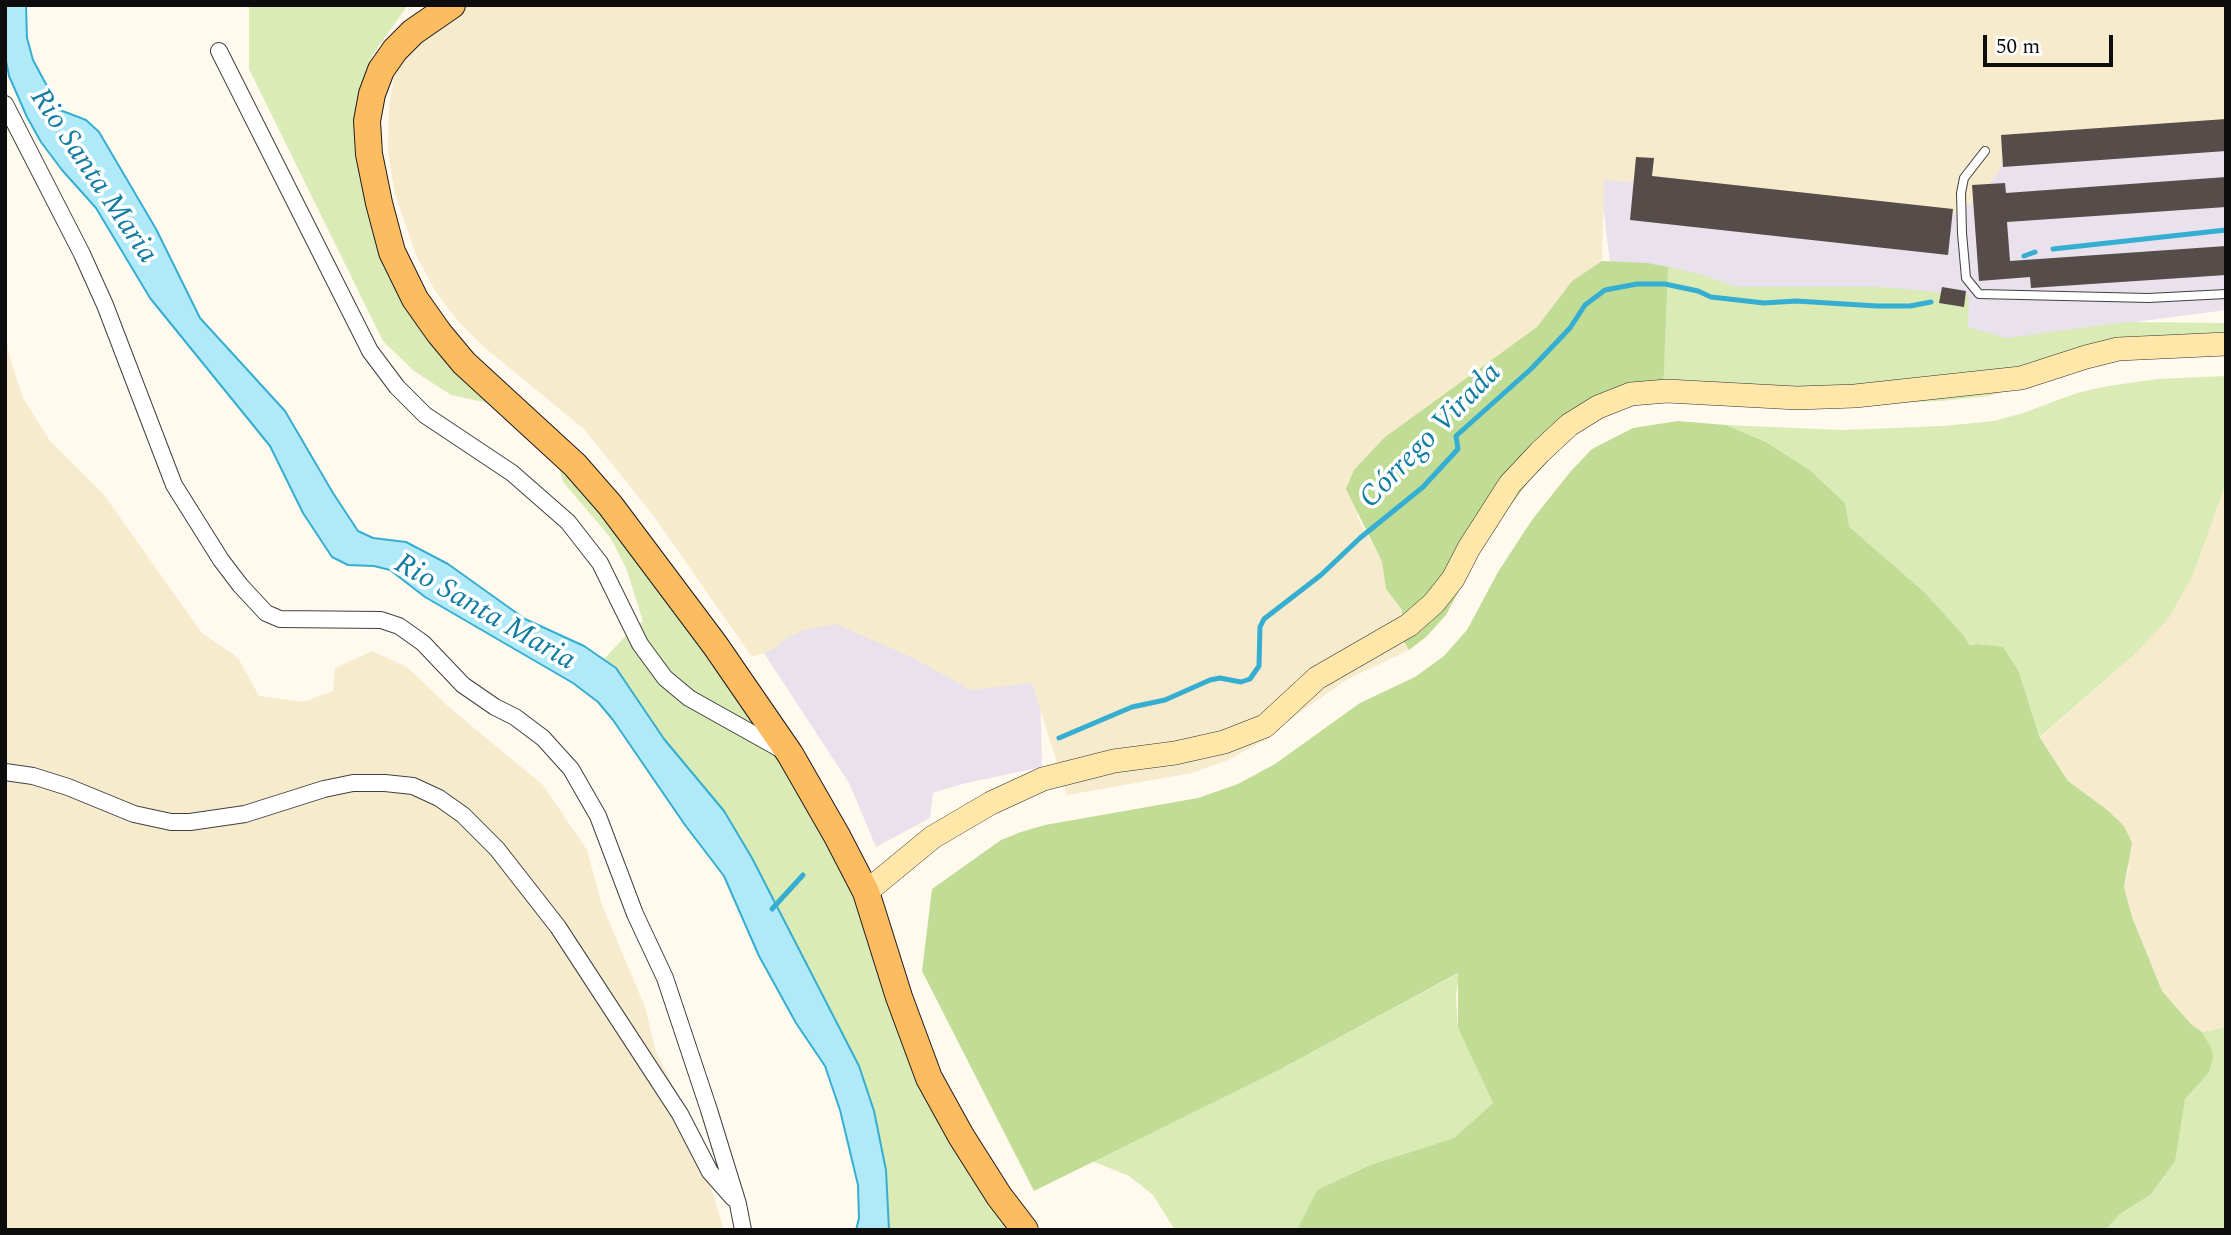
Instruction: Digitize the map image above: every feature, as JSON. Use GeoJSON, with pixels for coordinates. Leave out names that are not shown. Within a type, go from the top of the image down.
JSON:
{"type":"FeatureCollection","features":[{"type":"Feature","properties":{"kind":"main road"},"geometry":{"type":"LineString","coordinates":[[452,5],[413,32],[395,50],[381,70],[372,94],[367,121],[369,154],[392,252],[415,299],[464,363],[575,465],[611,505],[715,645],[790,754],[866,892],[899,997],[929,1078],[961,1136],[999,1196],[1025,1230]]}},
{"type":"Feature","properties":{"kind":"street"},"geometry":{"type":"LineString","coordinates":[[219,51],[370,351],[397,387],[425,415],[512,473],[568,522],[600,563],[640,644],[665,678],[689,698],[790,754]]}},
{"type":"Feature","properties":{"kind":"street"},"geometry":{"type":"LineString","coordinates":[[5,104],[105,304],[174,485],[240,585],[266,613],[279,619],[381,620],[399,626],[423,643],[463,685],[543,738],[571,769],[598,816],[635,914],[665,978],[738,1204],[743,1230]]}},
{"type":"Feature","properties":{"kind":"street"},"geometry":{"type":"LineString","coordinates":[[866,892],[933,837],[991,803],[1044,779],[1114,761],[1175,753],[1224,742],[1265,726],[1317,678],[1409,625],[1434,603],[1453,579],[1480,529],[1510,484],[1569,425],[1598,407],[1631,394],[1667,391],[1797,398],[1855,396],[2021,379],[2118,349],[2226,344]]}},
{"type":"Feature","properties":{"kind":"street"},"geometry":{"type":"LineString","coordinates":[[5,772],[33,776],[134,814],[171,822],[245,814],[324,789],[353,783],[413,786],[439,797],[463,815],[532,891],[680,1114],[710,1172],[738,1204]]}},
{"type":"Feature","properties":{"kind":"lane"},"geometry":{"type":"LineString","coordinates":[[1984,152],[1964,178],[1961,193],[1966,278],[1979,294],[2148,298],[2226,294]]}},
{"type":"Feature","properties":{"kind":"shaded area"},"geometry":{"type":"Polygon","coordinates":[[[444,5],[2226,5],[2226,125],[2008,147],[1999,171],[1978,199],[1955,214],[1923,223],[1666,185],[1604,180],[1602,261],[1572,281],[1537,327],[1385,437],[1357,516],[1382,562],[1386,589],[1402,610],[1402,638],[1409,650],[1348,679],[1261,742],[1228,760],[1192,773],[1067,795],[1032,683],[971,690],[911,657],[836,624],[804,630],[785,639],[774,649],[752,657],[653,515],[584,429],[484,347],[457,320],[434,289],[416,255],[395,194],[388,151],[389,106],[396,65],[444,5]]]}},
{"type":"Feature","properties":{"kind":"shaded area"},"geometry":{"type":"Polygon","coordinates":[[[2226,73],[2226,310],[2120,324],[2040,351],[1623,373],[1588,78],[2226,73]]]}},
{"type":"Feature","properties":{"kind":"shaded area"},"geometry":{"type":"Polygon","coordinates":[[[5,330],[9,355],[23,398],[50,441],[104,495],[202,633],[238,658],[259,696],[304,702],[333,691],[335,668],[372,651],[407,667],[451,709],[543,785],[587,850],[602,905],[645,1007],[656,1052],[692,1125],[724,1230],[5,1230],[5,330]]]}},
{"type":"Feature","properties":{"kind":"shaded area"},"geometry":{"type":"Polygon","coordinates":[[[2226,483],[2226,1027],[2202,1032],[2191,1024],[2162,991],[2132,917],[2124,887],[2129,867],[2106,809],[2068,781],[2040,738],[2135,654],[2193,575],[2226,483]]]}},
{"type":"Feature","properties":{"kind":"shaded area"},"geometry":{"type":"Polygon","coordinates":[[[811,612],[910,626],[1040,687],[1042,767],[933,793],[930,818],[876,847],[849,783],[758,644],[811,612]]]}},
{"type":"Feature","properties":{"kind":"green space"},"geometry":{"type":"Polygon","coordinates":[[[249,5],[408,5],[373,54],[366,81],[401,284],[534,420],[793,761],[940,1084],[1035,1230],[889,1230],[886,1170],[859,1066],[752,858],[704,786],[664,739],[616,668],[604,659],[643,621],[626,568],[610,537],[563,482],[554,449],[492,404],[451,395],[414,371],[383,341],[249,69],[249,5]]]}},
{"type":"Feature","properties":{"kind":"green space"},"geometry":{"type":"Polygon","coordinates":[[[1602,261],[1668,267],[1663,396],[1641,399],[1574,430],[1511,505],[1476,559],[1446,615],[1426,637],[1409,650],[1402,638],[1402,610],[1386,589],[1382,562],[1346,489],[1354,470],[1385,437],[1537,327],[1572,281],[1602,261]]]}},
{"type":"Feature","properties":{"kind":"green space"},"geometry":{"type":"Polygon","coordinates":[[[1668,267],[1700,274],[1736,287],[1881,287],[1969,295],[1968,327],[2006,338],[2126,322],[2226,323],[2226,350],[2126,356],[1989,396],[1941,401],[1892,403],[1663,396],[1668,267]]]}},
{"type":"Feature","properties":{"kind":"green space"},"geometry":{"type":"Polygon","coordinates":[[[2226,376],[2226,483],[2193,575],[2168,619],[2135,654],[2040,737],[2019,672],[1970,646],[1964,636],[1848,527],[1845,503],[1810,470],[1764,441],[1726,425],[1843,430],[1943,426],[1994,421],[2103,387],[2157,379],[2226,376]]]}},
{"type":"Feature","properties":{"kind":"green space"},"geometry":{"type":"Polygon","coordinates":[[[1678,421],[1726,425],[1764,441],[1810,470],[1845,503],[1849,527],[1923,591],[1970,646],[1976,644],[2003,647],[2019,672],[2040,738],[2068,781],[2124,826],[2132,843],[2124,887],[2132,917],[2162,991],[2191,1024],[2202,1032],[2211,1047],[2213,1059],[2208,1074],[2185,1099],[2175,1161],[2150,1195],[2120,1214],[2105,1230],[1297,1230],[1317,1190],[1370,1165],[1454,1138],[1493,1103],[1458,1028],[1458,973],[1279,1070],[1034,1191],[922,971],[932,889],[1001,840],[1021,832],[1045,825],[1198,798],[1238,784],[1275,764],[1360,703],[1415,677],[1444,656],[1467,630],[1498,572],[1532,520],[1592,449],[1633,428],[1678,421]]]}},
{"type":"Feature","properties":{"kind":"green space"},"geometry":{"type":"Polygon","coordinates":[[[1459,973],[1456,997],[1458,1028],[1493,1103],[1454,1138],[1370,1165],[1317,1190],[1297,1230],[1175,1230],[1153,1195],[1129,1176],[1092,1161],[1279,1070],[1459,973]]]}},
{"type":"Feature","properties":{"kind":"green space"},"geometry":{"type":"Polygon","coordinates":[[[2226,1027],[2226,1230],[2105,1230],[2120,1214],[2150,1195],[2185,1099],[2208,1074],[2211,1047],[2202,1032],[2226,1027]]]}},
{"type":"Feature","properties":{"kind":"water","name":"Rio Santa Maria"},"geometry":{"type":"Polygon","coordinates":[[[5,5],[26,5],[27,38],[33,60],[60,110],[86,120],[99,132],[156,229],[200,318],[285,411],[358,531],[373,538],[406,542],[448,564],[525,619],[584,646],[616,668],[664,739],[724,811],[752,858],[859,1066],[874,1111],[886,1170],[889,1230],[856,1230],[859,1218],[858,1185],[840,1110],[825,1066],[796,1023],[759,956],[724,876],[685,825],[613,720],[598,702],[573,683],[425,597],[390,570],[348,565],[332,557],[303,513],[270,446],[150,298],[96,208],[41,142],[9,76],[5,56],[5,5]]]}},
{"type":"Feature","properties":{"kind":"building"},"geometry":{"type":"Polygon","coordinates":[[[2226,119],[2226,151],[2003,167],[2001,135],[2226,119]]]}},
{"type":"Feature","properties":{"kind":"building"},"geometry":{"type":"Polygon","coordinates":[[[1636,157],[1654,158],[1652,176],[1953,209],[1948,255],[1630,220],[1636,157]]]}},
{"type":"Feature","properties":{"kind":"building"},"geometry":{"type":"Polygon","coordinates":[[[2226,177],[2226,207],[2007,222],[2010,261],[2226,246],[2226,275],[2031,288],[2030,277],[1979,281],[1972,185],[2005,183],[2006,193],[2226,177]]]}},
{"type":"Feature","properties":{"kind":"building"},"geometry":{"type":"Polygon","coordinates":[[[1942,287],[1966,291],[1964,307],[1939,303],[1942,287]]]}},
{"type":"Feature","properties":{"kind":"waterway","name":"Córrego Virada"},"geometry":{"type":"LineString","coordinates":[[2053,249],[2226,230]]}},
{"type":"Feature","properties":{"kind":"waterway","name":"Córrego Virada"},"geometry":{"type":"LineString","coordinates":[[2024,256],[2035,252]]}},
{"type":"Feature","properties":{"kind":"waterway","name":"Córrego Virada"},"geometry":{"type":"LineString","coordinates":[[1059,738],[1132,707],[1165,700],[1210,680],[1220,678],[1241,682],[1250,679],[1259,666],[1260,627],[1264,619],[1321,575],[1360,538],[1423,487],[1458,449],[1456,436],[1531,369],[1570,328],[1585,305],[1605,290],[1637,284],[1665,284],[1698,291],[1711,297],[1764,303],[1796,301],[1910,306],[1931,302]]}},
{"type":"Feature","properties":{"kind":"waterway","name":"Córrego Virada"},"geometry":{"type":"LineString","coordinates":[[772,909],[803,875]]}}]}
